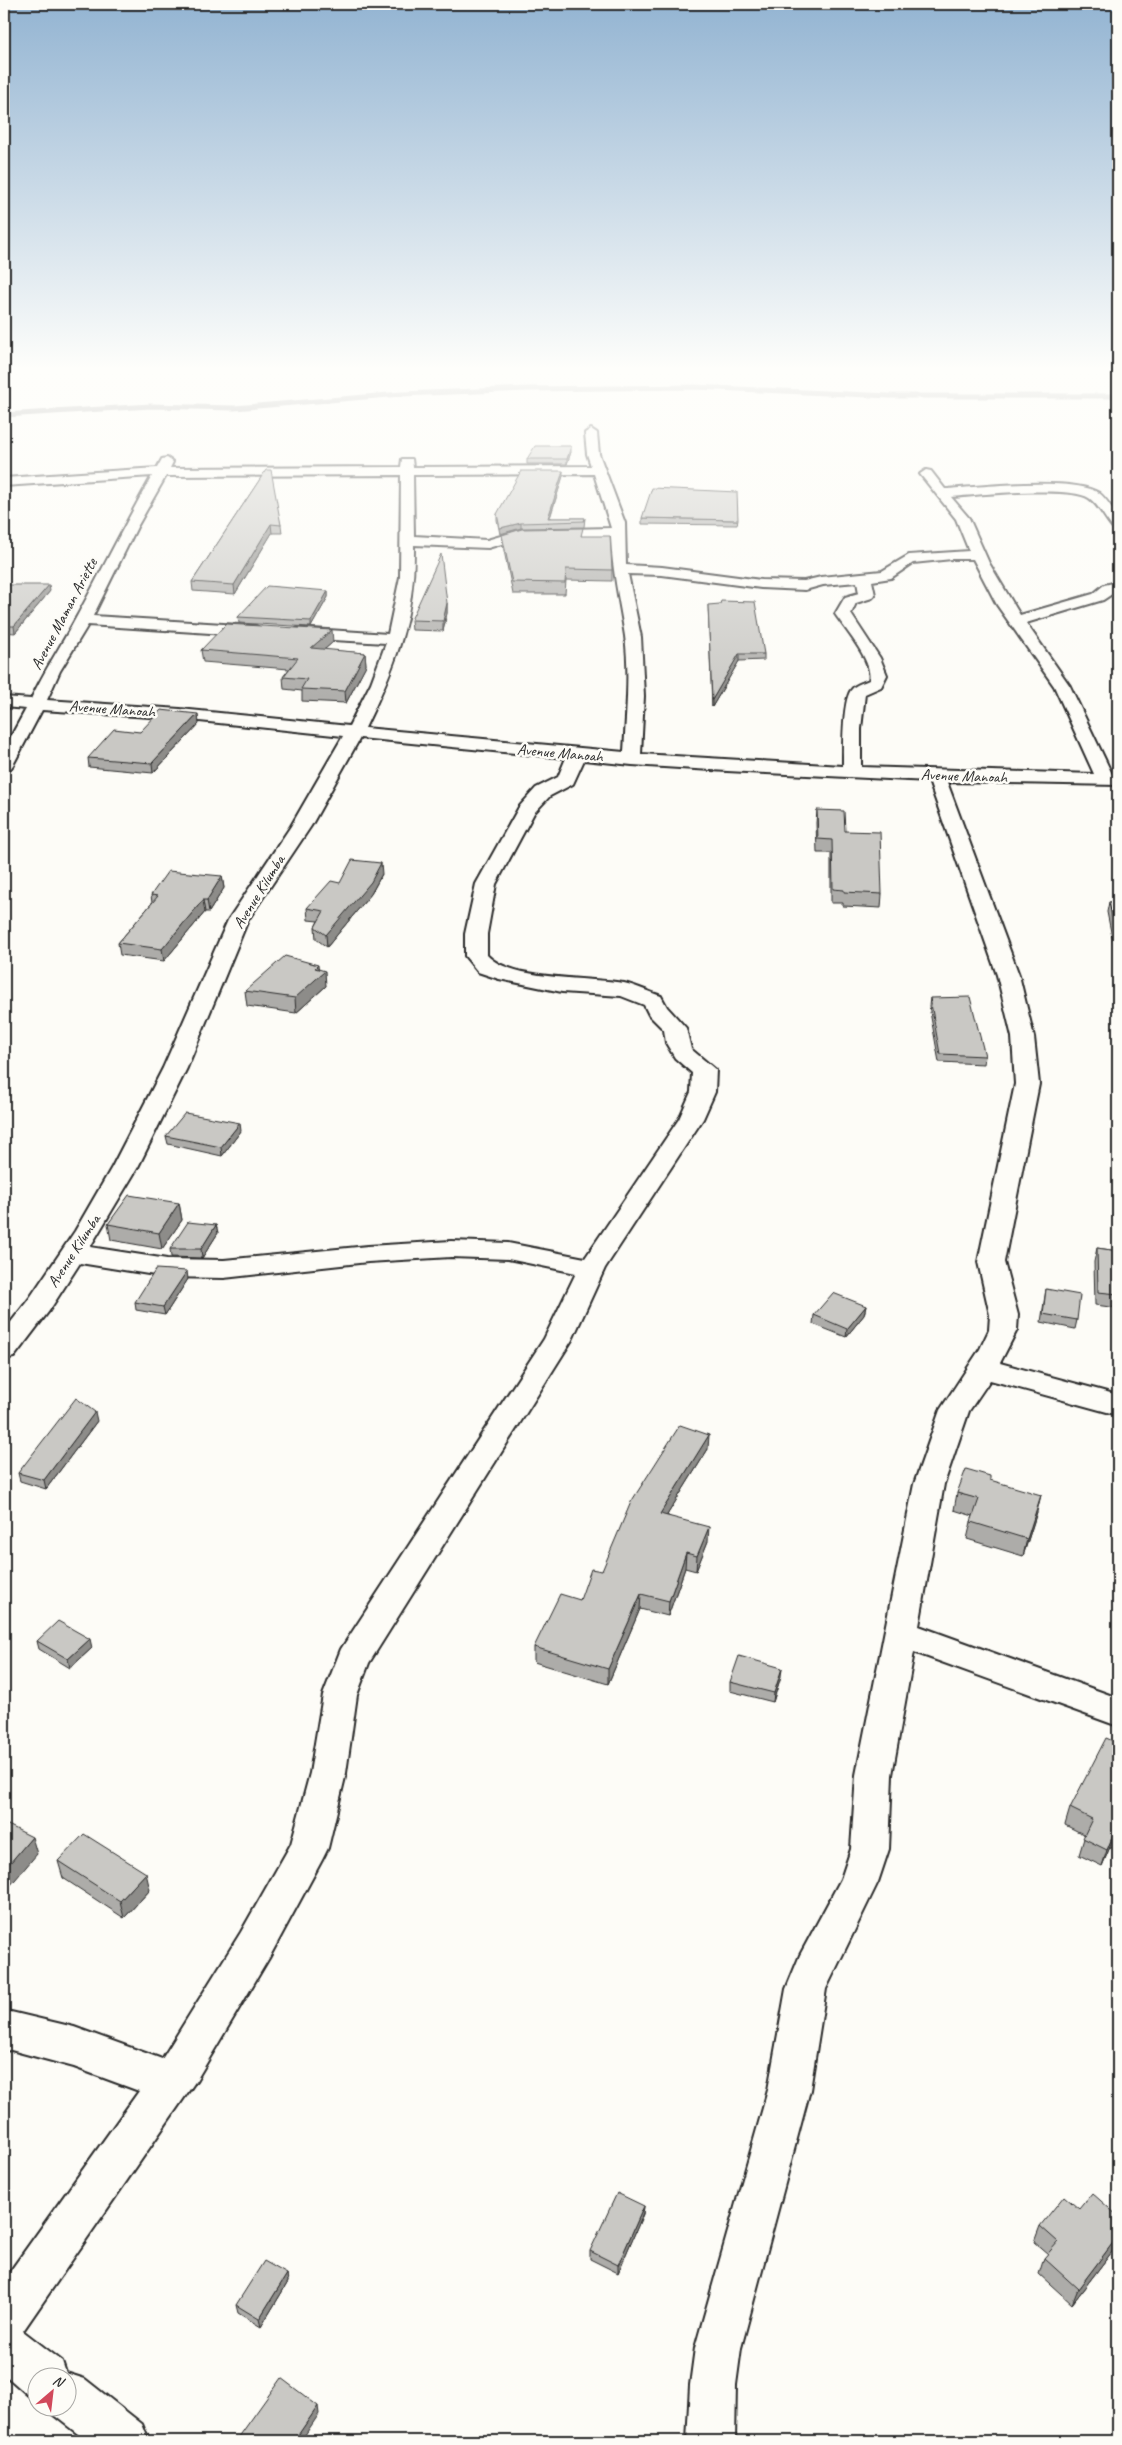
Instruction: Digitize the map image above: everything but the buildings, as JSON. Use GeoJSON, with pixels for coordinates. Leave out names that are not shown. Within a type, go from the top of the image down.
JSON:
{"type":"FeatureCollection","features":[{"type":"Feature","properties":{"kind":"street","name":"Avenue Maman Ariette"},"geometry":{"type":"LineString","coordinates":[[4,765],[37,704],[52,671],[83,620],[157,481]]}},
{"type":"Feature","properties":{"kind":"street","name":"Avenue Kilumba"},"geometry":{"type":"LineString","coordinates":[[4,1350],[38,1305],[72,1254],[125,1167],[175,1068],[238,920],[301,826],[355,731],[379,683],[400,621],[407,577],[407,481]]}},
{"type":"Feature","properties":{"kind":"street"},"geometry":{"type":"LineString","coordinates":[[603,481],[612,504],[618,532],[620,569],[633,637],[636,696],[632,760]]}},
{"type":"Feature","properties":{"kind":"street"},"geometry":{"type":"LineString","coordinates":[[932,481],[962,518],[978,555],[1016,622],[1062,686],[1076,713],[1085,739],[1112,780]]}},
{"type":"Feature","properties":{"kind":"street"},"geometry":{"type":"LineString","coordinates":[[942,493],[1036,489],[1085,492],[1093,494],[1118,526]]}},
{"type":"Feature","properties":{"kind":"street"},"geometry":{"type":"LineString","coordinates":[[408,540],[488,544],[521,534],[618,532]]}},
{"type":"Feature","properties":{"kind":"street"},"geometry":{"type":"LineString","coordinates":[[620,569],[662,571],[781,586],[805,586],[820,581],[886,576],[909,559],[952,554],[978,555]]}},
{"type":"Feature","properties":{"kind":"street"},"geometry":{"type":"LineString","coordinates":[[852,772],[852,729],[857,693],[872,686],[878,680],[879,673],[870,652],[843,614],[850,600],[868,595],[864,578]]}},
{"type":"Feature","properties":{"kind":"street"},"geometry":{"type":"LineString","coordinates":[[1016,622],[1058,607],[1098,597],[1109,588],[1118,586]]}},
{"type":"Feature","properties":{"kind":"street"},"geometry":{"type":"LineString","coordinates":[[83,620],[267,631]]}},
{"type":"Feature","properties":{"kind":"street"},"geometry":{"type":"LineString","coordinates":[[287,632],[394,638]]}},
{"type":"Feature","properties":{"kind":"street","name":"Avenue Manoah"},"geometry":{"type":"LineString","coordinates":[[4,702],[180,714],[632,760],[936,776],[1112,780]]}},
{"type":"Feature","properties":{"kind":"street"},"geometry":{"type":"LineString","coordinates":[[4,2318],[169,2082],[255,1945],[309,1848],[328,1774],[340,1695],[353,1659],[558,1340],[592,1268],[692,1119],[703,1092],[704,1070],[683,1055],[676,1044],[675,1028],[658,1010],[653,1001],[642,995],[624,990],[570,986],[507,974],[486,967],[476,956],[476,934],[486,884],[526,811],[543,792],[566,780],[577,754]]}},
{"type":"Feature","properties":{"kind":"street"},"geometry":{"type":"LineString","coordinates":[[711,2441],[713,2385],[718,2348],[789,2090],[799,2042],[806,1989],[814,1968],[830,1941],[859,1882],[870,1850],[874,1775],[929,1484],[955,1410],[994,1351],[1003,1330],[1004,1315],[996,1289],[992,1262],[1012,1154],[1022,1116],[1026,1084],[1023,1037],[1008,975],[936,776]]}},
{"type":"Feature","properties":{"kind":"street"},"geometry":{"type":"LineString","coordinates":[[72,1254],[167,1268],[224,1269],[368,1254],[451,1249],[508,1252],[553,1258],[592,1268]]}},
{"type":"Feature","properties":{"kind":"street"},"geometry":{"type":"LineString","coordinates":[[981,1368],[1118,1405]]}},
{"type":"Feature","properties":{"kind":"street"},"geometry":{"type":"LineString","coordinates":[[901,1633],[1118,1712]]}},
{"type":"Feature","properties":{"kind":"street"},"geometry":{"type":"LineString","coordinates":[[4,2032],[74,2047],[169,2082]]}},
{"type":"Feature","properties":{"kind":"street"},"geometry":{"type":"LineString","coordinates":[[4,2345],[33,2368]]}},
{"type":"Feature","properties":{"kind":"street"},"geometry":{"type":"LineString","coordinates":[[78,2404],[125,2441]]}}]}
